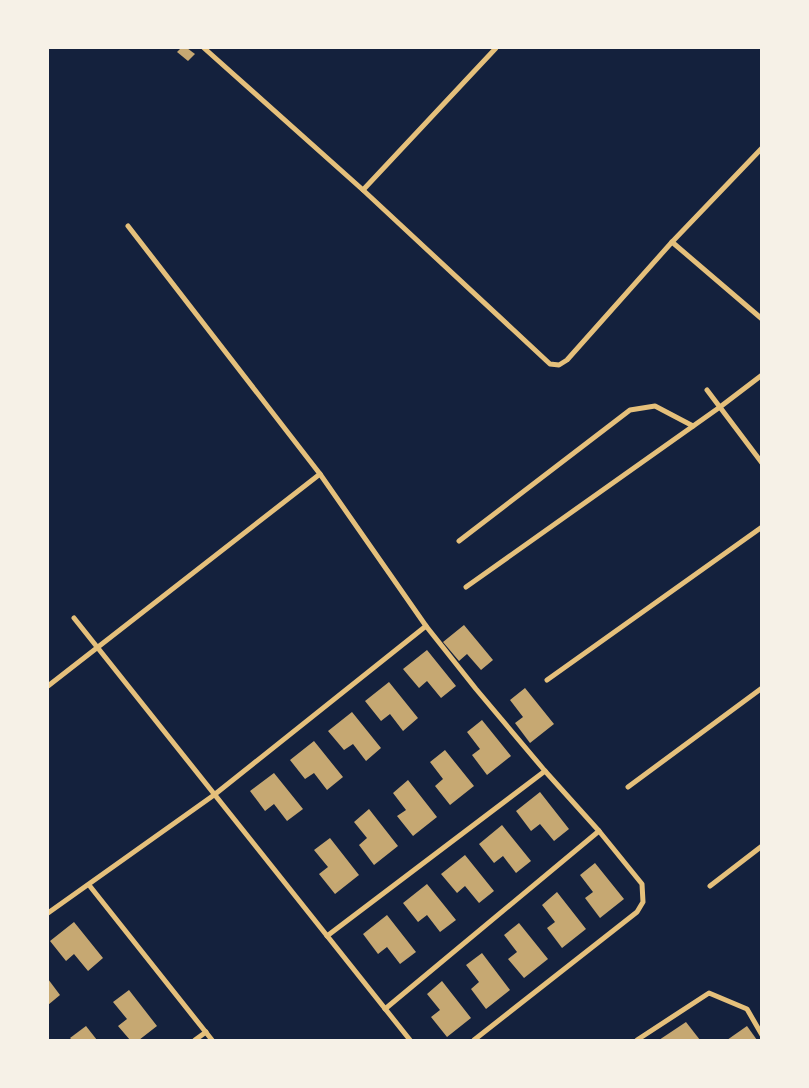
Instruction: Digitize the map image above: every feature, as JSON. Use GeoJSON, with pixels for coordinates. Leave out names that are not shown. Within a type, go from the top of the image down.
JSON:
{"type":"FeatureCollection","features":[{"type":"Feature","properties":{"kind":"street"},"geometry":{"type":"LineString","coordinates":[[204,48],[363,190],[550,364],[559,365],[567,360],[672,242],[762,148]]}},
{"type":"Feature","properties":{"kind":"street"},"geometry":{"type":"LineString","coordinates":[[363,190],[496,48]]}},
{"type":"Feature","properties":{"kind":"street"},"geometry":{"type":"LineString","coordinates":[[128,226],[320,474],[426,626],[545,771],[599,831],[642,884],[643,902],[637,912],[474,1040]]}},
{"type":"Feature","properties":{"kind":"street"},"geometry":{"type":"LineString","coordinates":[[672,242],[762,319]]}},
{"type":"Feature","properties":{"kind":"street"},"geometry":{"type":"LineString","coordinates":[[466,587],[720,407],[762,375]]}},
{"type":"Feature","properties":{"kind":"street"},"geometry":{"type":"LineString","coordinates":[[708,390],[762,463]]}},
{"type":"Feature","properties":{"kind":"street"},"geometry":{"type":"LineString","coordinates":[[459,541],[630,410],[655,406],[693,426]]}},
{"type":"Feature","properties":{"kind":"street"},"geometry":{"type":"LineString","coordinates":[[48,686],[320,474]]}},
{"type":"Feature","properties":{"kind":"street"},"geometry":{"type":"LineString","coordinates":[[547,680],[762,527]]}},
{"type":"Feature","properties":{"kind":"street"},"geometry":{"type":"LineString","coordinates":[[74,618],[410,1040]]}},
{"type":"Feature","properties":{"kind":"street"},"geometry":{"type":"LineString","coordinates":[[48,913],[214,795],[426,626]]}},
{"type":"Feature","properties":{"kind":"street"},"geometry":{"type":"LineString","coordinates":[[628,787],[762,688]]}},
{"type":"Feature","properties":{"kind":"street"},"geometry":{"type":"LineString","coordinates":[[327,936],[545,771]]}},
{"type":"Feature","properties":{"kind":"street"},"geometry":{"type":"LineString","coordinates":[[385,1009],[599,831]]}},
{"type":"Feature","properties":{"kind":"street"},"geometry":{"type":"LineString","coordinates":[[710,886],[762,846]]}},
{"type":"Feature","properties":{"kind":"street"},"geometry":{"type":"LineString","coordinates":[[89,885],[212,1040]]}},
{"type":"Feature","properties":{"kind":"street"},"geometry":{"type":"LineString","coordinates":[[638,1040],[709,993],[747,1009],[762,1035]]}},
{"type":"Feature","properties":{"kind":"street"},"geometry":{"type":"LineString","coordinates":[[195,1040],[206,1032]]}},
{"type":"Feature","properties":{"kind":"building"},"geometry":{"type":"Polygon","coordinates":[[[181,48],[187,48],[195,54],[188,61],[177,52],[181,48]]]}},
{"type":"Feature","properties":{"kind":"building"},"geometry":{"type":"Polygon","coordinates":[[[464,625],[493,660],[481,670],[467,654],[459,661],[443,642],[464,625]]]}},
{"type":"Feature","properties":{"kind":"building"},"geometry":{"type":"Polygon","coordinates":[[[427,650],[456,686],[441,698],[427,681],[419,688],[403,669],[427,650]]]}},
{"type":"Feature","properties":{"kind":"building"},"geometry":{"type":"Polygon","coordinates":[[[389,682],[418,718],[403,731],[390,714],[381,721],[365,701],[389,682]]]}},
{"type":"Feature","properties":{"kind":"building"},"geometry":{"type":"Polygon","coordinates":[[[525,688],[554,724],[530,743],[515,723],[523,717],[510,700],[525,688]]]}},
{"type":"Feature","properties":{"kind":"building"},"geometry":{"type":"Polygon","coordinates":[[[352,712],[381,748],[366,761],[353,744],[344,750],[328,731],[352,712]]]}},
{"type":"Feature","properties":{"kind":"building"},"geometry":{"type":"Polygon","coordinates":[[[482,720],[511,756],[487,775],[472,755],[480,749],[467,732],[482,720]]]}},
{"type":"Feature","properties":{"kind":"building"},"geometry":{"type":"Polygon","coordinates":[[[314,741],[343,777],[327,790],[314,773],[305,779],[290,760],[314,741]]]}},
{"type":"Feature","properties":{"kind":"building"},"geometry":{"type":"Polygon","coordinates":[[[445,750],[474,786],[450,805],[435,786],[443,779],[430,762],[445,750]]]}},
{"type":"Feature","properties":{"kind":"building"},"geometry":{"type":"Polygon","coordinates":[[[274,773],[303,809],[287,821],[274,804],[265,811],[250,791],[274,773]]]}},
{"type":"Feature","properties":{"kind":"building"},"geometry":{"type":"Polygon","coordinates":[[[408,780],[437,817],[413,836],[397,816],[406,810],[393,793],[408,780]]]}},
{"type":"Feature","properties":{"kind":"building"},"geometry":{"type":"Polygon","coordinates":[[[540,792],[569,829],[554,841],[540,824],[531,831],[516,811],[540,792]]]}},
{"type":"Feature","properties":{"kind":"building"},"geometry":{"type":"Polygon","coordinates":[[[369,809],[398,846],[374,865],[359,845],[367,838],[354,822],[369,809]]]}},
{"type":"Feature","properties":{"kind":"building"},"geometry":{"type":"Polygon","coordinates":[[[502,825],[531,861],[516,873],[503,856],[494,863],[479,844],[502,825]]]}},
{"type":"Feature","properties":{"kind":"building"},"geometry":{"type":"Polygon","coordinates":[[[330,838],[359,875],[335,894],[319,874],[328,867],[314,850],[330,838]]]}},
{"type":"Feature","properties":{"kind":"building"},"geometry":{"type":"Polygon","coordinates":[[[465,855],[494,891],[479,903],[465,886],[457,893],[441,874],[465,855]]]}},
{"type":"Feature","properties":{"kind":"building"},"geometry":{"type":"Polygon","coordinates":[[[595,863],[624,899],[600,918],[585,898],[593,892],[580,875],[595,863]]]}},
{"type":"Feature","properties":{"kind":"building"},"geometry":{"type":"Polygon","coordinates":[[[427,884],[456,920],[440,932],[427,915],[418,922],[403,903],[427,884]]]}},
{"type":"Feature","properties":{"kind":"building"},"geometry":{"type":"Polygon","coordinates":[[[557,892],[586,929],[562,948],[547,928],[555,922],[542,905],[557,892]]]}},
{"type":"Feature","properties":{"kind":"building"},"geometry":{"type":"Polygon","coordinates":[[[387,915],[416,952],[400,964],[387,947],[378,954],[363,934],[387,915]]]}},
{"type":"Feature","properties":{"kind":"building"},"geometry":{"type":"Polygon","coordinates":[[[74,922],[103,958],[88,971],[74,954],[66,961],[50,941],[74,922]]]}},
{"type":"Feature","properties":{"kind":"building"},"geometry":{"type":"Polygon","coordinates":[[[519,923],[548,959],[524,978],[508,959],[517,952],[504,935],[519,923]]]}},
{"type":"Feature","properties":{"kind":"building"},"geometry":{"type":"Polygon","coordinates":[[[482,953],[510,990],[486,1009],[471,989],[479,982],[466,965],[482,953]]]}},
{"type":"Feature","properties":{"kind":"building"},"geometry":{"type":"Polygon","coordinates":[[[48,979],[60,995],[48,1005],[48,979]]]}},
{"type":"Feature","properties":{"kind":"building"},"geometry":{"type":"Polygon","coordinates":[[[442,981],[471,1018],[447,1037],[431,1017],[440,1010],[427,994],[442,981]]]}},
{"type":"Feature","properties":{"kind":"building"},"geometry":{"type":"Polygon","coordinates":[[[129,990],[157,1026],[139,1040],[130,1040],[118,1026],[127,1019],[113,1002],[129,990]]]}},
{"type":"Feature","properties":{"kind":"building"},"geometry":{"type":"Polygon","coordinates":[[[686,1022],[700,1040],[659,1040],[686,1022]]]}},
{"type":"Feature","properties":{"kind":"building"},"geometry":{"type":"Polygon","coordinates":[[[86,1026],[97,1040],[72,1040],[70,1038],[86,1026]]]}},
{"type":"Feature","properties":{"kind":"building"},"geometry":{"type":"Polygon","coordinates":[[[747,1026],[757,1040],[727,1040],[747,1026]]]}}]}
